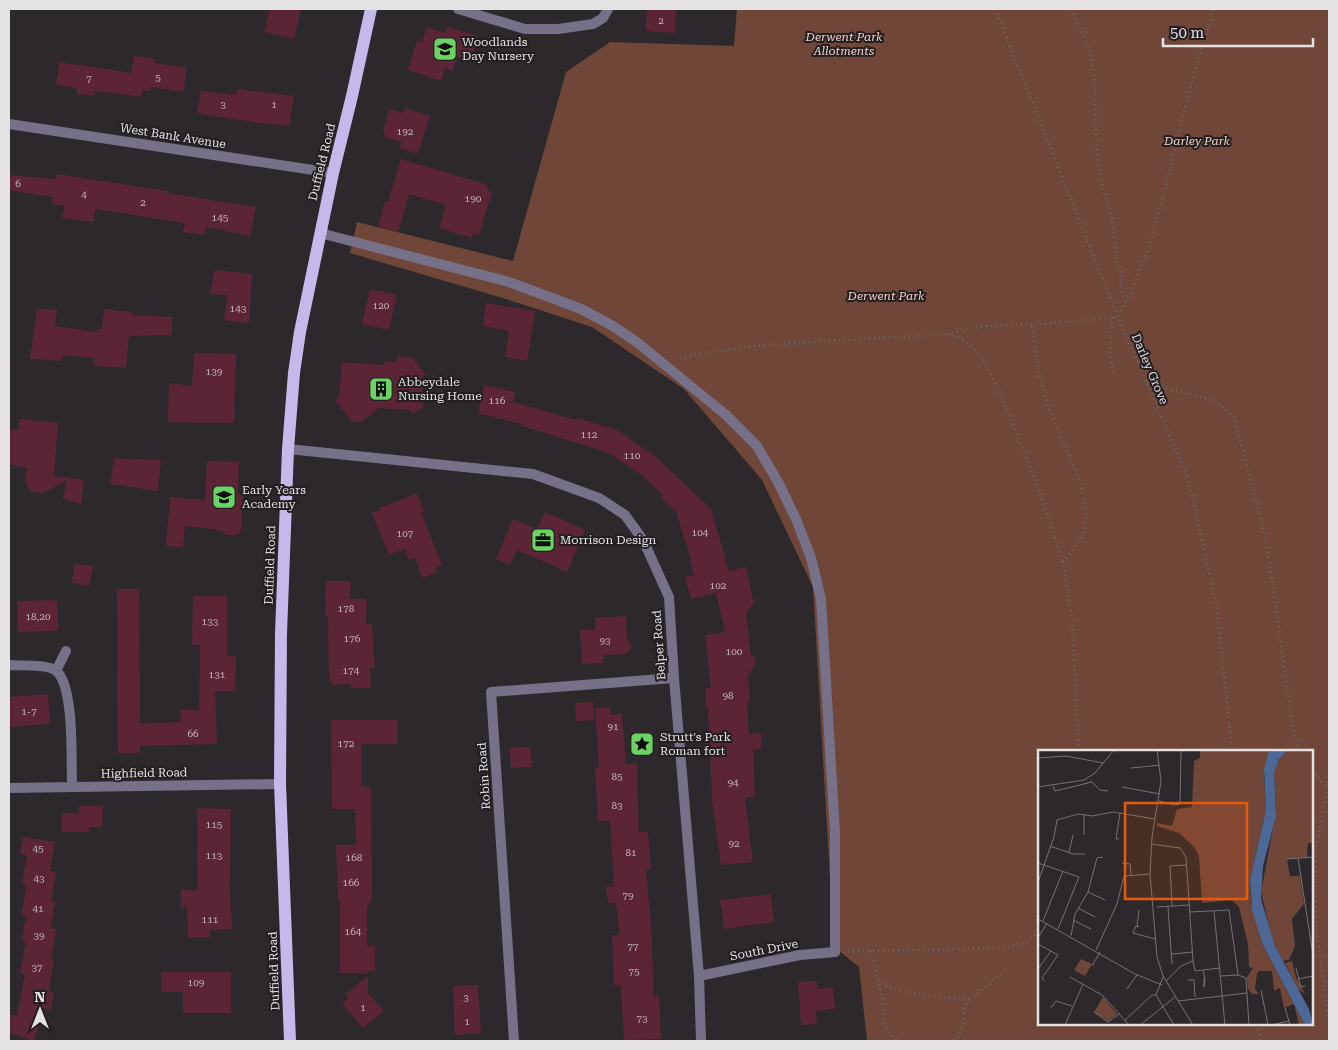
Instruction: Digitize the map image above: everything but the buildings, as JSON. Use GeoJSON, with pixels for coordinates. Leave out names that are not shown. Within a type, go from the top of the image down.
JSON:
{"type":"FeatureCollection","features":[{"type":"Feature","properties":{"kind":"main road","name":"Duffield Road"},"geometry":{"type":"LineString","coordinates":[[290,1041],[280,784],[281,634],[288,449],[294,374],[300,332],[332,173],[348,114],[371,9]]}},
{"type":"Feature","properties":{"kind":"street"},"geometry":{"type":"LineString","coordinates":[[458,9],[525,29],[558,29],[593,24],[604,18],[608,9]]}},
{"type":"Feature","properties":{"kind":"street","name":"West Bank Avenue"},"geometry":{"type":"LineString","coordinates":[[9,124],[332,173]]}},
{"type":"Feature","properties":{"kind":"street"},"geometry":{"type":"LineString","coordinates":[[320,233],[499,279],[581,309],[613,326],[666,366],[726,415],[757,446],[778,482],[796,519],[811,558],[821,599],[835,833],[835,952]]}},
{"type":"Feature","properties":{"kind":"street","name":"Belper Road"},"geometry":{"type":"LineString","coordinates":[[288,449],[533,474],[599,498],[625,514],[643,540],[669,597],[699,976],[701,1041]]}},
{"type":"Feature","properties":{"kind":"street"},"geometry":{"type":"LineString","coordinates":[[56,671],[66,651]]}},
{"type":"Feature","properties":{"kind":"street"},"geometry":{"type":"LineString","coordinates":[[9,665],[50,668],[56,671],[62,679],[69,700],[72,787]]}},
{"type":"Feature","properties":{"kind":"street","name":"Robin Road"},"geometry":{"type":"LineString","coordinates":[[514,1041],[491,692],[674,678]]}},
{"type":"Feature","properties":{"kind":"street","name":"Highfield Road"},"geometry":{"type":"LineString","coordinates":[[9,788],[280,784]]}},
{"type":"Feature","properties":{"kind":"street","name":"South Drive"},"geometry":{"type":"LineString","coordinates":[[699,976],[800,955],[835,952]]}},
{"type":"Feature","properties":{"kind":"path","name":"Darley Grove"},"geometry":{"type":"LineString","coordinates":[[995,9],[1118,317],[1188,478],[1218,608],[1232,750]]}},
{"type":"Feature","properties":{"kind":"path"},"geometry":{"type":"LineString","coordinates":[[1071,9],[1090,49],[1095,82],[1098,163],[1102,186],[1112,218],[1116,258],[1121,270],[1121,287],[1126,304]]}},
{"type":"Feature","properties":{"kind":"path"},"geometry":{"type":"LineString","coordinates":[[666,366],[676,359],[706,353],[829,341],[946,334],[962,329],[995,324],[1032,324],[1118,317],[1126,304],[1160,211],[1188,93],[1214,9]]}},
{"type":"Feature","properties":{"kind":"path"},"geometry":{"type":"LineString","coordinates":[[1113,318],[1110,354],[1113,374]]}},
{"type":"Feature","properties":{"kind":"path"},"geometry":{"type":"LineString","coordinates":[[1032,324],[1035,355],[1050,411],[1075,468],[1086,519],[1082,535],[1062,562]]}},
{"type":"Feature","properties":{"kind":"path"},"geometry":{"type":"LineString","coordinates":[[946,334],[960,338],[972,346],[985,363],[1001,395],[1039,490],[1062,562],[1072,620],[1079,750]]}},
{"type":"Feature","properties":{"kind":"path"},"geometry":{"type":"LineString","coordinates":[[1147,383],[1216,401],[1234,416],[1266,540],[1294,735],[1300,750]]}},
{"type":"Feature","properties":{"kind":"path"},"geometry":{"type":"LineString","coordinates":[[1313,771],[1327,789]]}},
{"type":"Feature","properties":{"kind":"path"},"geometry":{"type":"LineString","coordinates":[[1329,777],[1316,851],[1315,881],[1317,934],[1329,1023]]}},
{"type":"Feature","properties":{"kind":"path"},"geometry":{"type":"LineString","coordinates":[[835,952],[1006,948],[1024,943],[1038,933]]}},
{"type":"Feature","properties":{"kind":"path"},"geometry":{"type":"LineString","coordinates":[[870,951],[883,999],[884,1021],[890,1036],[901,1041]]}},
{"type":"Feature","properties":{"kind":"path"},"geometry":{"type":"LineString","coordinates":[[949,1041],[957,1040],[963,1024],[964,1008],[970,998],[983,990],[1001,974]]}},
{"type":"Feature","properties":{"kind":"path"},"geometry":{"type":"LineString","coordinates":[[879,983],[900,992],[924,996],[970,998]]}},
{"type":"Feature","properties":{"kind":"path"},"geometry":{"type":"LineString","coordinates":[[1258,1025],[1260,1041]]}},
{"type":"Feature","properties":{"kind":"green space","name":"Derwent Park"},"geometry":{"type":"Polygon","coordinates":[[[737,9],[1329,9],[1329,1041],[867,1041],[859,967],[834,947],[813,587],[762,480],[684,389],[592,327],[506,299],[350,253],[357,222],[513,261],[566,72],[610,42],[734,46],[737,9]]]}},
{"type":"Feature","properties":{"kind":"place","name":"Woodlands Day Nursery"},"geometry":{"type":"Point","coordinates":[445,49]}},
{"type":"Feature","properties":{"kind":"place","name":"Abbeydale Nursing Home"},"geometry":{"type":"Point","coordinates":[381,389]}},
{"type":"Feature","properties":{"kind":"place","name":"Early Years Academy"},"geometry":{"type":"Point","coordinates":[224,497]}},
{"type":"Feature","properties":{"kind":"place","name":"Morrison Design"},"geometry":{"type":"Point","coordinates":[543,540]}},
{"type":"Feature","properties":{"kind":"place","name":"Strutt's Park Roman fort"},"geometry":{"type":"Point","coordinates":[642,744]}},
{"type":"Feature","properties":{"kind":"park label","name":"Derwent Park Allotments"},"geometry":{"type":"Point","coordinates":[844,44]}},
{"type":"Feature","properties":{"kind":"park label","name":"Darley Park"},"geometry":{"type":"Point","coordinates":[1197,141]}}]}
